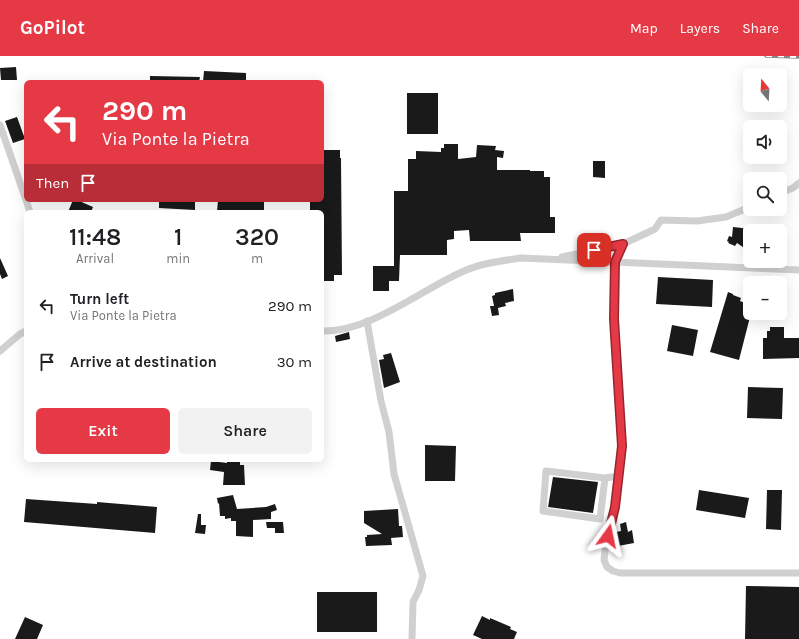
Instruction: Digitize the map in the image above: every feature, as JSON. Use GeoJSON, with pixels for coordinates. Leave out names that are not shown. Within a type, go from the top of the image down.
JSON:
{"type":"FeatureCollection","features":[{"type":"Feature","properties":{"kind":"street"},"geometry":{"type":"LineString","coordinates":[[0,125],[24,194]]}},
{"type":"Feature","properties":{"kind":"street"},"geometry":{"type":"LineString","coordinates":[[787,190],[799,183]]}},
{"type":"Feature","properties":{"kind":"street"},"geometry":{"type":"LineString","coordinates":[[552,259],[623,244],[655,228],[660,220],[697,220],[726,217],[743,210]]}},
{"type":"Feature","properties":{"kind":"street"},"geometry":{"type":"LineString","coordinates":[[623,244],[615,262],[614,319],[622,446],[615,507],[605,551],[604,560],[607,567],[620,574],[799,573]]}},
{"type":"Feature","properties":{"kind":"street"},"geometry":{"type":"LineString","coordinates":[[324,331],[352,327],[379,316],[466,270],[493,262],[521,258],[799,270]]}},
{"type":"Feature","properties":{"kind":"street"},"geometry":{"type":"LineString","coordinates":[[367,321],[380,401],[390,432],[394,474],[423,576],[419,590],[413,602],[412,639]]}},
{"type":"Feature","properties":{"kind":"street"},"geometry":{"type":"LineString","coordinates":[[0,351],[24,332]]}},
{"type":"Feature","properties":{"kind":"street"},"geometry":{"type":"LineString","coordinates":[[605,478],[600,520],[543,511],[546,471],[605,478],[618,476]]}},
{"type":"Feature","properties":{"kind":"building"},"geometry":{"type":"Polygon","coordinates":[[[16,67],[17,80],[1,80],[0,68],[16,67]]]}},
{"type":"Feature","properties":{"kind":"building"},"geometry":{"type":"Polygon","coordinates":[[[204,71],[246,73],[246,80],[203,80],[204,71]]]}},
{"type":"Feature","properties":{"kind":"building"},"geometry":{"type":"Polygon","coordinates":[[[150,76],[200,77],[199,80],[150,80],[150,76]]]}},
{"type":"Feature","properties":{"kind":"building"},"geometry":{"type":"Polygon","coordinates":[[[407,93],[438,93],[438,134],[407,134],[407,93]]]}},
{"type":"Feature","properties":{"kind":"building"},"geometry":{"type":"Polygon","coordinates":[[[17,117],[24,139],[13,143],[5,121],[17,117]]]}},
{"type":"Feature","properties":{"kind":"building"},"geometry":{"type":"Polygon","coordinates":[[[444,144],[458,144],[458,159],[476,157],[477,145],[496,146],[495,150],[504,151],[503,158],[497,157],[497,170],[544,171],[544,177],[550,177],[550,217],[555,217],[555,233],[520,233],[521,241],[470,241],[469,230],[454,231],[454,239],[447,240],[447,255],[400,255],[399,281],[389,281],[389,291],[373,291],[373,266],[394,266],[394,191],[408,191],[408,159],[416,159],[416,151],[441,152],[441,148],[444,148],[444,144]]]}},
{"type":"Feature","properties":{"kind":"building"},"geometry":{"type":"Polygon","coordinates":[[[324,150],[340,150],[342,275],[334,275],[334,281],[324,281],[324,210],[310,210],[310,202],[324,202],[324,150]]]}},
{"type":"Feature","properties":{"kind":"building"},"geometry":{"type":"Polygon","coordinates":[[[593,161],[605,161],[605,178],[593,177],[593,161]]]}},
{"type":"Feature","properties":{"kind":"building"},"geometry":{"type":"Polygon","coordinates":[[[72,202],[82,202],[93,207],[92,210],[69,210],[72,202]]]}},
{"type":"Feature","properties":{"kind":"building"},"geometry":{"type":"Polygon","coordinates":[[[159,202],[195,202],[195,210],[159,208],[159,202]]]}},
{"type":"Feature","properties":{"kind":"building"},"geometry":{"type":"Polygon","coordinates":[[[218,202],[264,202],[264,210],[217,210],[218,202]]]}},
{"type":"Feature","properties":{"kind":"building"},"geometry":{"type":"Polygon","coordinates":[[[733,227],[743,228],[743,247],[737,243],[735,246],[728,243],[729,242],[727,241],[729,236],[732,237],[733,227]]]}},
{"type":"Feature","properties":{"kind":"building"},"geometry":{"type":"Polygon","coordinates":[[[0,258],[8,276],[2,279],[0,274],[0,258]]]}},
{"type":"Feature","properties":{"kind":"building"},"geometry":{"type":"Polygon","coordinates":[[[658,277],[713,280],[712,307],[656,304],[658,277]]]}},
{"type":"Feature","properties":{"kind":"building"},"geometry":{"type":"Polygon","coordinates":[[[513,289],[514,301],[505,303],[506,306],[498,308],[499,315],[492,316],[490,306],[494,306],[492,296],[495,295],[495,293],[513,289]]]}},
{"type":"Feature","properties":{"kind":"building"},"geometry":{"type":"Polygon","coordinates":[[[728,292],[741,298],[740,301],[743,302],[743,320],[749,320],[739,360],[710,352],[728,292]]]}},
{"type":"Feature","properties":{"kind":"building"},"geometry":{"type":"Polygon","coordinates":[[[672,325],[698,330],[693,356],[667,351],[672,325]]]}},
{"type":"Feature","properties":{"kind":"building"},"geometry":{"type":"Polygon","coordinates":[[[770,327],[784,327],[784,338],[799,338],[799,358],[763,359],[763,338],[767,338],[767,331],[770,331],[770,327]]]}},
{"type":"Feature","properties":{"kind":"building"},"geometry":{"type":"Polygon","coordinates":[[[349,332],[350,339],[336,342],[335,336],[349,332]]]}},
{"type":"Feature","properties":{"kind":"building"},"geometry":{"type":"Polygon","coordinates":[[[391,353],[400,382],[384,388],[379,360],[384,359],[383,355],[391,353]]]}},
{"type":"Feature","properties":{"kind":"building"},"geometry":{"type":"Polygon","coordinates":[[[748,387],[783,388],[782,419],[747,418],[748,387]]]}},
{"type":"Feature","properties":{"kind":"building"},"geometry":{"type":"Polygon","coordinates":[[[425,445],[456,446],[455,481],[425,481],[425,445]]]}},
{"type":"Feature","properties":{"kind":"building"},"geometry":{"type":"Polygon","coordinates":[[[211,462],[240,462],[240,465],[244,465],[245,485],[223,485],[224,472],[210,470],[211,462]]]}},
{"type":"Feature","properties":{"kind":"building"},"geometry":{"type":"Polygon","coordinates":[[[553,477],[598,482],[593,513],[548,507],[553,477]]]}},
{"type":"Feature","properties":{"kind":"building"},"geometry":{"type":"Polygon","coordinates":[[[699,490],[749,498],[745,518],[696,510],[699,490]]]}},
{"type":"Feature","properties":{"kind":"building"},"geometry":{"type":"Polygon","coordinates":[[[767,490],[782,490],[781,530],[766,529],[767,490]]]}},
{"type":"Feature","properties":{"kind":"building"},"geometry":{"type":"Polygon","coordinates":[[[233,495],[237,509],[266,507],[275,504],[277,510],[271,512],[271,519],[253,520],[253,537],[236,536],[236,521],[231,521],[231,518],[225,519],[225,516],[220,516],[217,498],[233,495]]]}},
{"type":"Feature","properties":{"kind":"building"},"geometry":{"type":"Polygon","coordinates":[[[26,499],[97,504],[97,502],[157,507],[155,533],[24,522],[26,499]]]}},
{"type":"Feature","properties":{"kind":"building"},"geometry":{"type":"Polygon","coordinates":[[[398,509],[399,526],[402,526],[403,537],[391,538],[392,545],[366,546],[365,537],[367,537],[367,535],[382,534],[364,523],[364,511],[398,509]]]}},
{"type":"Feature","properties":{"kind":"building"},"geometry":{"type":"Polygon","coordinates":[[[198,514],[201,514],[201,525],[206,525],[205,534],[195,533],[198,514]]]}},
{"type":"Feature","properties":{"kind":"building"},"geometry":{"type":"Polygon","coordinates":[[[266,522],[283,522],[284,533],[275,533],[275,528],[267,528],[266,522]]]}},
{"type":"Feature","properties":{"kind":"building"},"geometry":{"type":"Polygon","coordinates":[[[626,522],[628,532],[632,530],[634,543],[618,546],[616,532],[621,531],[620,524],[626,522]]]}},
{"type":"Feature","properties":{"kind":"building"},"geometry":{"type":"Polygon","coordinates":[[[746,586],[799,587],[799,639],[745,639],[746,586]]]}},
{"type":"Feature","properties":{"kind":"building"},"geometry":{"type":"Polygon","coordinates":[[[317,592],[377,592],[377,632],[317,632],[317,592]]]}},
{"type":"Feature","properties":{"kind":"building"},"geometry":{"type":"Polygon","coordinates":[[[482,616],[511,627],[510,629],[517,632],[514,639],[482,639],[473,635],[482,616]]]}},
{"type":"Feature","properties":{"kind":"building"},"geometry":{"type":"Polygon","coordinates":[[[25,617],[43,625],[37,639],[15,639],[25,617]]]}},
{"type":"Feature","properties":{"kind":"railway"},"geometry":{"type":"LineString","coordinates":[[766,56],[799,57]]}},
{"type":"Feature","properties":{"kind":"route"},"geometry":{"type":"LineString","coordinates":[[594,250],[623,244],[615,262],[614,319],[622,446],[615,507],[608,536]]}}]}
